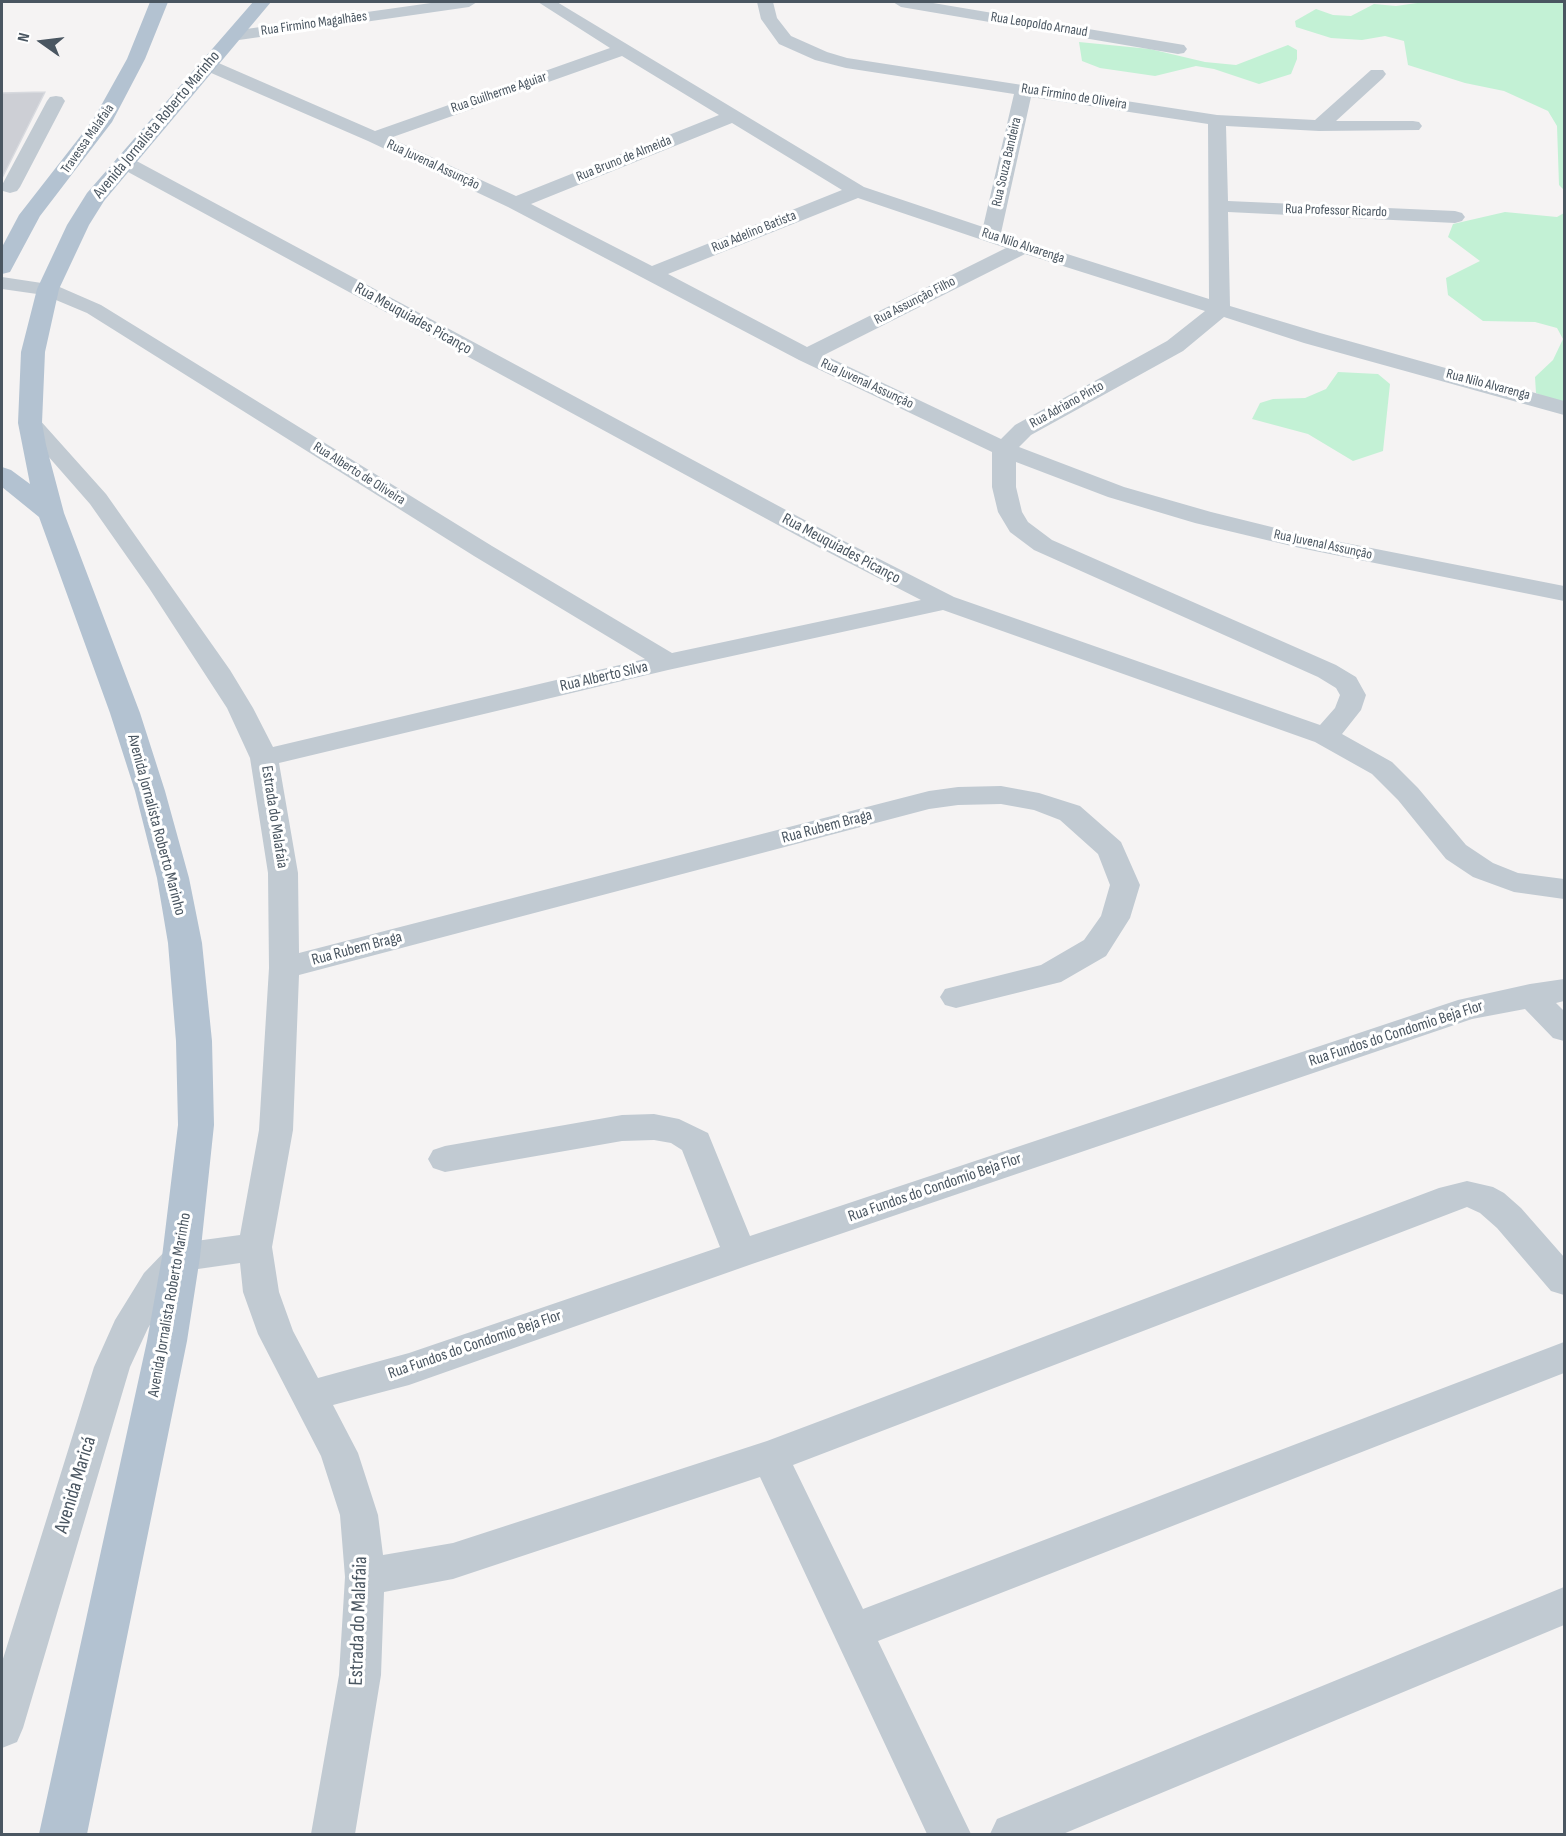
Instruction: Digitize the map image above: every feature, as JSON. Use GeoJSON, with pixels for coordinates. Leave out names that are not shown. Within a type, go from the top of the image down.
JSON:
{"type":"FeatureCollection","features":[{"type":"Feature","properties":{"kind":"main road","name":"Travessa Malafaia"},"geometry":{"type":"LineString","coordinates":[[2,267],[30,215],[102,122],[136,59],[159,2]]}},
{"type":"Feature","properties":{"kind":"main road","name":"Avenida Jornalista Roberto Marinho"},"geometry":{"type":"LineString","coordinates":[[63,1834],[164,1353],[181,1257],[196,1125],[194,1041],[185,943],[173,878],[150,791],[125,713],[51,513],[33,445],[30,423],[33,352],[48,289],[78,225],[95,198],[262,2]]}},
{"type":"Feature","properties":{"kind":"main road"},"geometry":{"type":"LineString","coordinates":[[2,475],[51,513]]}},
{"type":"Feature","properties":{"kind":"street","name":"Rua Firmino Magalhães"},"geometry":{"type":"LineString","coordinates":[[232,36],[469,2]]}},
{"type":"Feature","properties":{"kind":"street","name":"Rua Nilo Alvarenga"},"geometry":{"type":"LineString","coordinates":[[546,2],[857,191],[1220,310],[1312,338],[1539,399],[1564,408]]}},
{"type":"Feature","properties":{"kind":"street","name":"Rua Firmino de Oliveira"},"geometry":{"type":"LineString","coordinates":[[765,2],[769,19],[785,40],[821,56],[886,70],[1024,89],[1217,120],[1319,126],[1413,126]]}},
{"type":"Feature","properties":{"kind":"street","name":"Rua Leopoldo Arnaud"},"geometry":{"type":"LineString","coordinates":[[901,2],[1178,49]]}},
{"type":"Feature","properties":{"kind":"street","name":"Rua Guilherme Aguiar"},"geometry":{"type":"LineString","coordinates":[[374,137],[625,49]]}},
{"type":"Feature","properties":{"kind":"street","name":"Rua Juvenal Assunção"},"geometry":{"type":"LineString","coordinates":[[208,65],[374,137],[514,203],[807,355],[1004,449],[1116,492],[1204,518],[1300,541],[1564,593]]}},
{"type":"Feature","properties":{"kind":"street"},"geometry":{"type":"LineString","coordinates":[[1319,126],[1377,74]]}},
{"type":"Feature","properties":{"kind":"street","name":"Rua Souza Bandeira"},"geometry":{"type":"LineString","coordinates":[[991,235],[1024,89]]}},
{"type":"Feature","properties":{"kind":"street"},"geometry":{"type":"LineString","coordinates":[[6,187],[56,101]]}},
{"type":"Feature","properties":{"kind":"street","name":"Rua Bruno de Almeida"},"geometry":{"type":"LineString","coordinates":[[514,203],[733,116]]}},
{"type":"Feature","properties":{"kind":"street"},"geometry":{"type":"LineString","coordinates":[[1217,120],[1220,310]]}},
{"type":"Feature","properties":{"kind":"street","name":"Rua Meuquiades Picanço"},"geometry":{"type":"LineString","coordinates":[[124,162],[800,528],[945,602],[1325,736],[1382,768],[1408,794],[1456,852],[1483,870],[1515,882],[1564,888]]}},
{"type":"Feature","properties":{"kind":"street"},"geometry":{"type":"LineString","coordinates":[[6,187],[56,184]]}},
{"type":"Feature","properties":{"kind":"street","name":"Rua Adelino Batista"},"geometry":{"type":"LineString","coordinates":[[651,274],[857,191]]}},
{"type":"Feature","properties":{"kind":"street","name":"Rua Professor Ricardo"},"geometry":{"type":"LineString","coordinates":[[1217,206],[1455,217]]}},
{"type":"Feature","properties":{"kind":"street","name":"Rua Assunção Filho"},"geometry":{"type":"LineString","coordinates":[[807,355],[1023,247]]}},
{"type":"Feature","properties":{"kind":"street","name":"Rua Alberto de Oliveira"},"geometry":{"type":"LineString","coordinates":[[2,283],[48,289],[94,309],[483,551],[668,662]]}},
{"type":"Feature","properties":{"kind":"street","name":"Rua Adriano Pinto"},"geometry":{"type":"LineString","coordinates":[[1004,449],[1023,430],[1049,413],[1175,346],[1220,310]]}},
{"type":"Feature","properties":{"kind":"street","name":"Estrada do Malafaia"},"geometry":{"type":"LineString","coordinates":[[30,423],[98,499],[160,585],[218,670],[240,708],[264,758],[283,873],[284,968],[276,1130],[255,1247],[261,1292],[276,1334],[339,1453],[358,1515],[365,1577],[360,1675],[333,1834]]}},
{"type":"Feature","properties":{"kind":"street"},"geometry":{"type":"LineString","coordinates":[[1004,449],[1004,487],[1010,512],[1019,527],[1043,545],[1327,671],[1347,683],[1353,695],[1348,710],[1325,736]]}},
{"type":"Feature","properties":{"kind":"street","name":"Rua Alberto Silva"},"geometry":{"type":"LineString","coordinates":[[264,758],[668,662],[945,602]]}},
{"type":"Feature","properties":{"kind":"street","name":"Rua Rubem Braga"},"geometry":{"type":"LineString","coordinates":[[284,968],[929,800],[958,796],[1001,795],[1039,802],[1070,813],[1111,849],[1125,885],[1115,918],[1095,948],[1050,974],[956,997]]}},
{"type":"Feature","properties":{"kind":"street","name":"Rua Fundos do Condomio Beja Flor"},"geometry":{"type":"LineString","coordinates":[[309,1396],[409,1369],[740,1254],[1469,1008],[1564,990]]}},
{"type":"Feature","properties":{"kind":"street"},"geometry":{"type":"LineString","coordinates":[[1530,995],[1564,1030]]}},
{"type":"Feature","properties":{"kind":"street"},"geometry":{"type":"LineString","coordinates":[[445,1159],[622,1128],[654,1126],[680,1132],[696,1142],[740,1254]]}},
{"type":"Feature","properties":{"kind":"street"},"geometry":{"type":"LineString","coordinates":[[365,1577],[453,1561],[770,1457],[1467,1194],[1481,1197],[1492,1203],[1509,1218],[1564,1281]]}},
{"type":"Feature","properties":{"kind":"street"},"geometry":{"type":"LineString","coordinates":[[181,1257],[255,1247]]}},
{"type":"Feature","properties":{"kind":"street","name":"Avenida Maricá"},"geometry":{"type":"LineString","coordinates":[[2,1728],[112,1367],[133,1320],[157,1283],[181,1257]]}},
{"type":"Feature","properties":{"kind":"street"},"geometry":{"type":"LineString","coordinates":[[853,1632],[1564,1357]]}},
{"type":"Feature","properties":{"kind":"street"},"geometry":{"type":"LineString","coordinates":[[770,1457],[949,1834]]}},
{"type":"Feature","properties":{"kind":"street"},"geometry":{"type":"LineString","coordinates":[[1012,1834],[1564,1606]]}},
{"type":"Feature","properties":{"kind":"green space"},"geometry":{"type":"Polygon","coordinates":[[[1424,2],[1564,2],[1564,190],[1559,185],[1557,126],[1548,111],[1504,91],[1465,83],[1408,65],[1404,41],[1385,36],[1362,40],[1331,38],[1296,27],[1295,21],[1316,9],[1333,15],[1351,16],[1374,4],[1396,6],[1424,2]]]}},
{"type":"Feature","properties":{"kind":"green space"},"geometry":{"type":"Polygon","coordinates":[[[1079,42],[1150,49],[1205,62],[1236,65],[1288,45],[1297,50],[1297,59],[1291,74],[1259,84],[1214,69],[1196,66],[1155,76],[1100,68],[1082,61],[1079,42]]]}},
{"type":"Feature","properties":{"kind":"green space"},"geometry":{"type":"Polygon","coordinates":[[[1505,212],[1557,217],[1564,213],[1564,405],[1536,393],[1535,377],[1553,360],[1563,339],[1557,328],[1535,322],[1483,321],[1448,295],[1446,278],[1480,261],[1448,237],[1453,224],[1505,212]]]}},
{"type":"Feature","properties":{"kind":"green space"},"geometry":{"type":"Polygon","coordinates":[[[1338,372],[1378,374],[1390,384],[1383,451],[1353,461],[1308,434],[1252,419],[1260,403],[1273,399],[1305,398],[1326,389],[1338,372]]]}},
{"type":"Feature","properties":{"kind":"building"},"geometry":{"type":"Polygon","coordinates":[[[45,92],[2,178],[2,93],[45,92]]]}}]}
